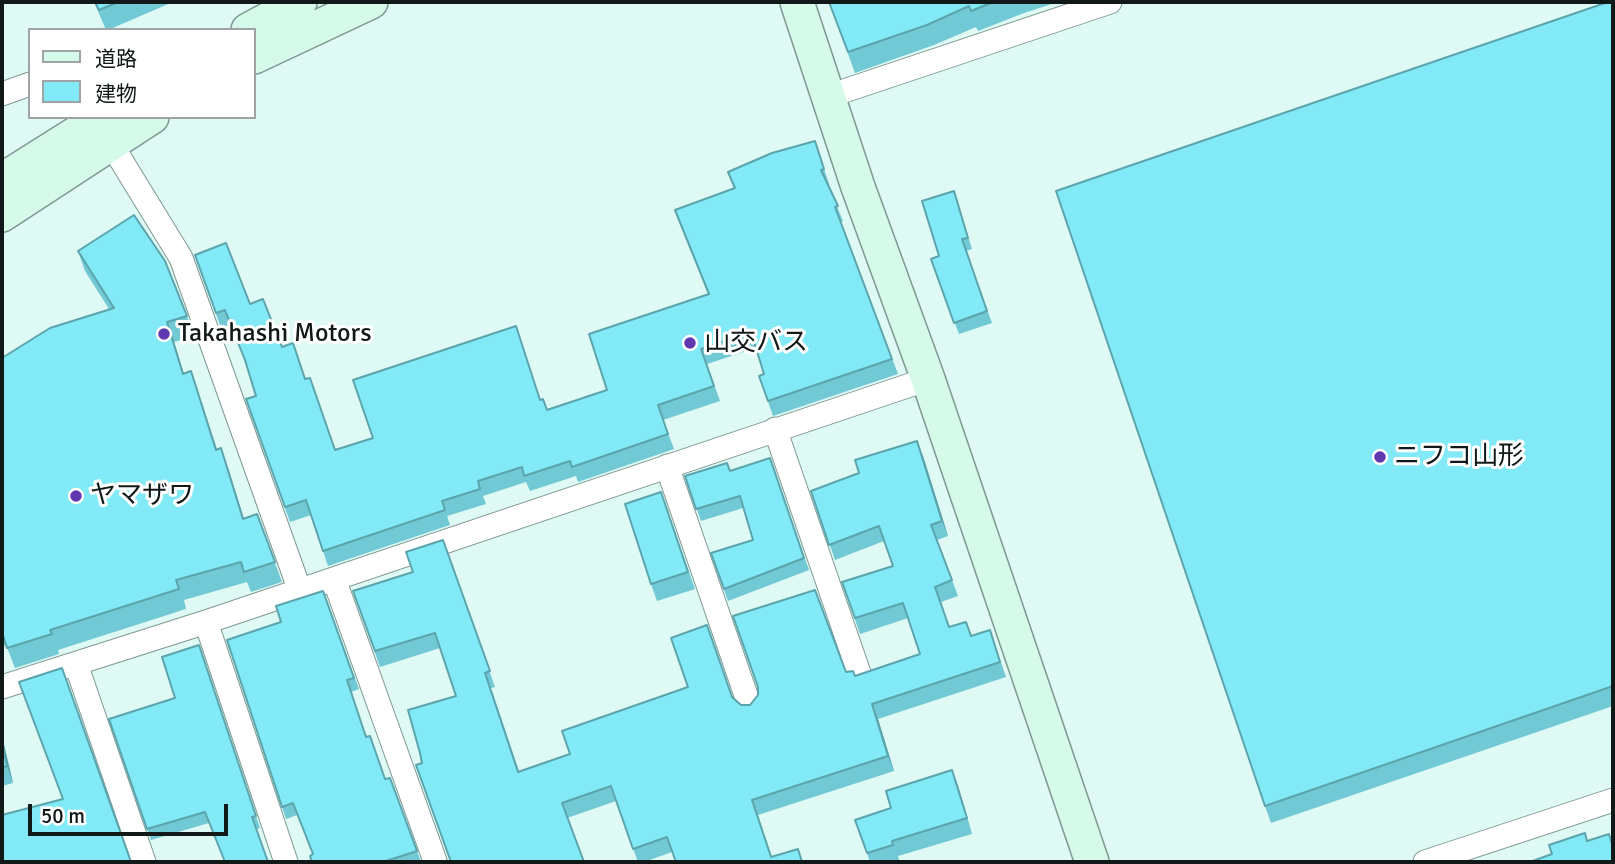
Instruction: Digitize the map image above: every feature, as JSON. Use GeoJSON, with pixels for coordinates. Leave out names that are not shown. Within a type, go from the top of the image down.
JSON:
{"type":"FeatureCollection","features":[{"type":"Feature","properties":{"kind":"street"},"geometry":{"type":"LineString","coordinates":[[252,28],[300,2]]}},
{"type":"Feature","properties":{"kind":"street"},"geometry":{"type":"LineString","coordinates":[[256,56],[371,2]]}},
{"type":"Feature","properties":{"kind":"street"},"geometry":{"type":"LineString","coordinates":[[797,2],[858,187],[928,379],[1092,862]]}},
{"type":"Feature","properties":{"kind":"street"},"geometry":{"type":"LineString","coordinates":[[829,96],[1110,2]]}},
{"type":"Feature","properties":{"kind":"street"},"geometry":{"type":"LineString","coordinates":[[2,94],[28,86]]}},
{"type":"Feature","properties":{"kind":"street"},"geometry":{"type":"LineString","coordinates":[[2,180],[106,130],[145,119]]}},
{"type":"Feature","properties":{"kind":"street"},"geometry":{"type":"LineString","coordinates":[[2,215],[106,130]]}},
{"type":"Feature","properties":{"kind":"street"},"geometry":{"type":"LineString","coordinates":[[106,130],[181,258],[300,591]]}},
{"type":"Feature","properties":{"kind":"street"},"geometry":{"type":"LineString","coordinates":[[2,687],[300,591],[928,379]]}},
{"type":"Feature","properties":{"kind":"street"},"geometry":{"type":"LineString","coordinates":[[775,429],[859,673]]}},
{"type":"Feature","properties":{"kind":"street"},"geometry":{"type":"LineString","coordinates":[[667,466],[750,707]]}},
{"type":"Feature","properties":{"kind":"street"},"geometry":{"type":"LineString","coordinates":[[334,579],[435,860]]}},
{"type":"Feature","properties":{"kind":"street"},"geometry":{"type":"LineString","coordinates":[[206,622],[286,862]]}},
{"type":"Feature","properties":{"kind":"street"},"geometry":{"type":"LineString","coordinates":[[76,664],[144,862]]}},
{"type":"Feature","properties":{"kind":"street"},"geometry":{"type":"LineString","coordinates":[[1425,862],[1613,803]]}},
{"type":"Feature","properties":{"kind":"building"},"geometry":{"type":"Polygon","coordinates":[[[95,2],[118,2],[99,10],[95,2]]]}},
{"type":"Feature","properties":{"kind":"building"},"geometry":{"type":"Polygon","coordinates":[[[829,2],[993,2],[971,11],[969,6],[927,25],[848,52],[829,2]]]}},
{"type":"Feature","properties":{"kind":"building","name":"ニフコ山形"},"geometry":{"type":"Polygon","coordinates":[[[1613,2],[1613,686],[1265,806],[1056,191],[1613,2]]]}},
{"type":"Feature","properties":{"kind":"building"},"geometry":{"type":"Polygon","coordinates":[[[815,141],[824,169],[821,170],[838,206],[835,207],[892,359],[768,401],[759,376],[764,374],[751,332],[701,349],[714,386],[658,405],[668,434],[572,467],[570,461],[524,476],[522,467],[478,481],[480,489],[442,501],[445,510],[323,551],[306,500],[285,507],[246,399],[256,396],[245,360],[225,310],[216,313],[195,255],[226,243],[250,304],[263,299],[282,347],[293,343],[305,379],[310,378],[335,450],[373,438],[353,380],[516,326],[540,400],[543,399],[547,410],[607,390],[589,334],[709,294],[675,210],[735,188],[728,172],[772,153],[815,141]]]}},
{"type":"Feature","properties":{"kind":"building"},"geometry":{"type":"Polygon","coordinates":[[[954,191],[968,238],[962,239],[987,311],[954,323],[931,259],[939,256],[922,201],[954,191]]]}},
{"type":"Feature","properties":{"kind":"building"},"geometry":{"type":"Polygon","coordinates":[[[134,215],[165,261],[187,316],[167,322],[183,374],[191,371],[216,450],[221,448],[243,519],[257,514],[275,562],[244,572],[241,562],[176,580],[179,589],[50,630],[52,634],[7,648],[2,632],[2,358],[50,328],[114,308],[78,251],[134,215]]]}},
{"type":"Feature","properties":{"kind":"building"},"geometry":{"type":"Polygon","coordinates":[[[917,441],[942,521],[931,525],[952,580],[935,587],[949,627],[966,622],[971,636],[990,630],[1000,662],[872,704],[888,756],[752,800],[771,857],[798,849],[802,862],[676,862],[667,837],[633,849],[611,786],[562,803],[584,862],[451,862],[416,765],[422,763],[408,710],[456,696],[435,633],[375,651],[353,591],[413,572],[406,552],[443,540],[490,671],[485,673],[518,772],[570,754],[562,731],[688,687],[671,638],[707,625],[732,697],[741,705],[750,705],[758,695],[758,687],[733,616],[815,590],[846,672],[853,671],[855,676],[920,654],[903,603],[855,618],[842,582],[893,566],[879,526],[829,545],[811,491],[859,473],[855,460],[917,441]]]}},
{"type":"Feature","properties":{"kind":"building"},"geometry":{"type":"Polygon","coordinates":[[[770,458],[804,558],[724,589],[711,553],[753,540],[740,496],[696,509],[685,476],[727,463],[730,471],[770,458]]]}},
{"type":"Feature","properties":{"kind":"building"},"geometry":{"type":"Polygon","coordinates":[[[661,492],[688,572],[651,584],[625,504],[661,492]]]}},
{"type":"Feature","properties":{"kind":"building"},"geometry":{"type":"Polygon","coordinates":[[[323,591],[354,678],[347,680],[366,737],[370,736],[385,779],[390,778],[417,851],[383,862],[312,862],[310,856],[313,854],[293,803],[282,807],[227,640],[281,622],[276,606],[323,591]]]}},
{"type":"Feature","properties":{"kind":"building"},"geometry":{"type":"Polygon","coordinates":[[[199,645],[256,816],[252,817],[268,862],[225,862],[205,812],[147,829],[109,719],[175,698],[162,657],[199,645]]]}},
{"type":"Feature","properties":{"kind":"building"},"geometry":{"type":"Polygon","coordinates":[[[62,668],[131,862],[2,862],[2,815],[63,799],[19,682],[62,668]]]}},
{"type":"Feature","properties":{"kind":"building"},"geometry":{"type":"Polygon","coordinates":[[[2,744],[7,766],[2,768],[2,744]]]}},
{"type":"Feature","properties":{"kind":"building"},"geometry":{"type":"Polygon","coordinates":[[[952,770],[967,818],[892,841],[893,845],[867,853],[855,820],[891,808],[886,791],[952,770]]]}},
{"type":"Feature","properties":{"kind":"building"},"geometry":{"type":"Polygon","coordinates":[[[1585,833],[1587,841],[1609,834],[1613,862],[1530,862],[1552,854],[1549,845],[1585,833]]]}},
{"type":"Feature","properties":{"kind":"place","name":"Takahashi Motors"},"geometry":{"type":"Point","coordinates":[164,334]}},
{"type":"Feature","properties":{"kind":"place","name":"山交バス"},"geometry":{"type":"Point","coordinates":[690,343]}},
{"type":"Feature","properties":{"kind":"place","name":"ニフコ山形"},"geometry":{"type":"Point","coordinates":[1380,457]}},
{"type":"Feature","properties":{"kind":"place","name":"ヤマザワ"},"geometry":{"type":"Point","coordinates":[76,496]}}]}
